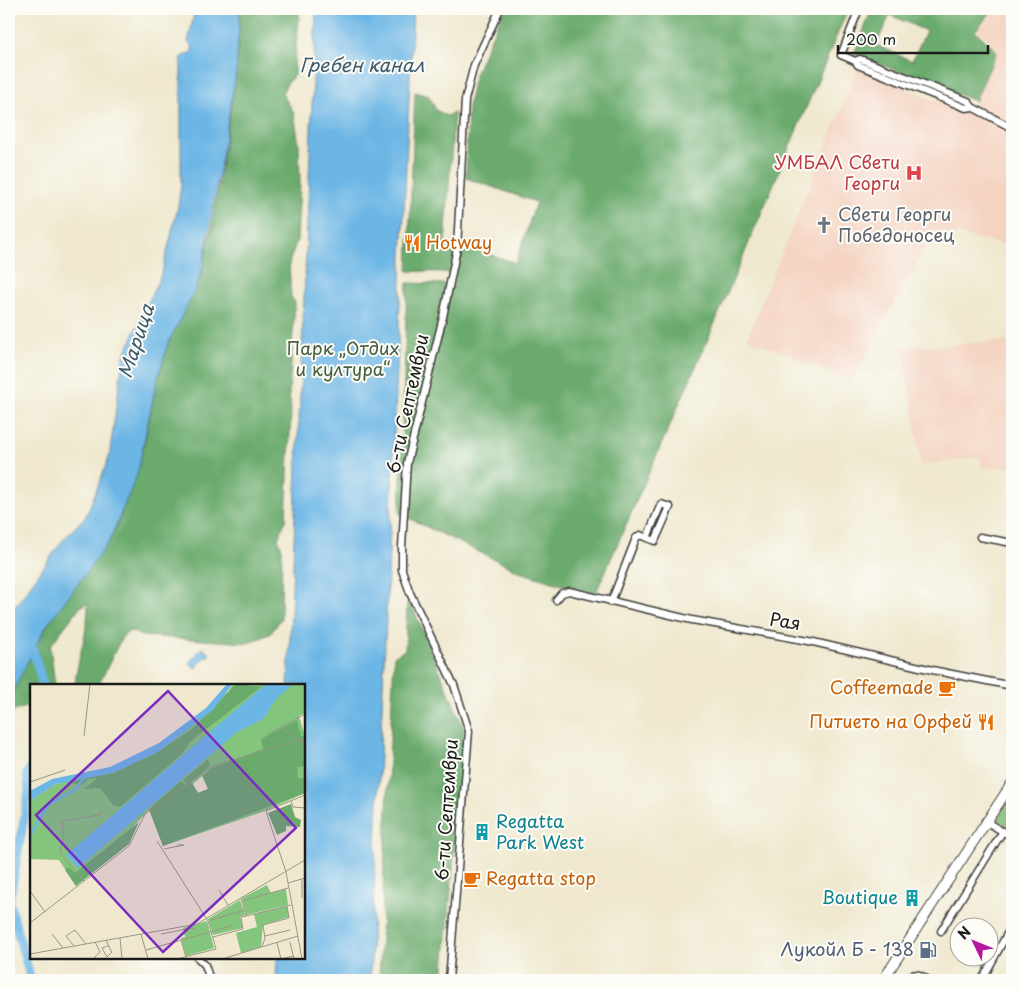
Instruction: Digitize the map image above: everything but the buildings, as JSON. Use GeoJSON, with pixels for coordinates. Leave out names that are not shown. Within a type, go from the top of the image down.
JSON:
{"type":"FeatureCollection","features":[{"type":"Feature","properties":{"kind":"main road"},"geometry":{"type":"LineString","coordinates":[[883,980],[985,821],[1012,783]]}},
{"type":"Feature","properties":{"kind":"street","name":"6-ти Септември"},"geometry":{"type":"LineString","coordinates":[[450,980],[468,731],[454,684],[410,593],[402,570],[402,546],[407,464],[443,317],[457,248],[465,100],[474,65],[500,9]]}},
{"type":"Feature","properties":{"kind":"street"},"geometry":{"type":"LineString","coordinates":[[859,9],[841,55],[855,60],[858,65],[920,90],[966,108],[972,107],[1012,128]]}},
{"type":"Feature","properties":{"kind":"street"},"geometry":{"type":"LineString","coordinates":[[611,602],[636,538],[640,536],[655,541],[670,507],[661,504],[647,538]]}},
{"type":"Feature","properties":{"kind":"street"},"geometry":{"type":"LineString","coordinates":[[980,537],[1012,543]]}},
{"type":"Feature","properties":{"kind":"street","name":"Рая"},"geometry":{"type":"LineString","coordinates":[[556,600],[562,593],[569,591],[701,622],[809,641],[937,671],[1012,686]]}},
{"type":"Feature","properties":{"kind":"street"},"geometry":{"type":"LineString","coordinates":[[985,821],[1012,837]]}},
{"type":"Feature","properties":{"kind":"street"},"geometry":{"type":"LineString","coordinates":[[941,931],[1012,821]]}},
{"type":"Feature","properties":{"kind":"street"},"geometry":{"type":"LineString","coordinates":[[982,980],[1012,925]]}},
{"type":"Feature","properties":{"kind":"street"},"geometry":{"type":"LineString","coordinates":[[199,959],[205,965],[210,980]]}},
{"type":"Feature","properties":{"kind":"street"},"geometry":{"type":"LineString","coordinates":[[907,980],[913,974],[927,979]]}},
{"type":"Feature","properties":{"kind":"shaded area","name":"УМБАЛ Свети Георги"},"geometry":{"type":"Polygon","coordinates":[[[997,9],[1003,9],[1012,17],[1012,246],[935,230],[851,381],[747,338],[858,68],[969,115],[998,49],[977,30],[997,9]]]}},
{"type":"Feature","properties":{"kind":"shaded area"},"geometry":{"type":"Polygon","coordinates":[[[1012,341],[1012,467],[982,468],[980,457],[921,465],[903,347],[1012,341]]]}},
{"type":"Feature","properties":{"kind":"green space"},"geometry":{"type":"Polygon","coordinates":[[[240,9],[300,9],[294,64],[296,73],[282,93],[294,113],[299,145],[300,183],[297,240],[289,263],[291,297],[295,302],[289,392],[291,410],[286,519],[278,539],[282,549],[281,619],[270,634],[248,643],[142,636],[130,631],[122,637],[99,684],[75,684],[87,624],[88,603],[80,607],[50,646],[55,684],[30,684],[30,706],[15,710],[9,717],[9,699],[36,644],[62,603],[109,542],[119,521],[144,445],[156,385],[168,343],[200,279],[212,226],[236,74],[240,9]]]}},
{"type":"Feature","properties":{"kind":"green space"},"geometry":{"type":"Polygon","coordinates":[[[504,9],[848,9],[711,332],[595,595],[523,573],[400,514],[407,283],[443,284],[453,287],[456,275],[444,272],[408,271],[415,92],[429,96],[436,110],[446,116],[454,113],[445,244],[459,244],[516,263],[536,202],[466,178],[468,108],[474,76],[504,9]]]}},
{"type":"Feature","properties":{"kind":"green space"},"geometry":{"type":"Polygon","coordinates":[[[872,9],[994,9],[975,31],[997,51],[975,101],[854,54],[872,9]],[[890,15],[876,45],[912,61],[926,31],[890,15]]]}},
{"type":"Feature","properties":{"kind":"green space"},"geometry":{"type":"Polygon","coordinates":[[[410,601],[463,726],[464,743],[443,980],[379,980],[394,656],[405,650],[407,603],[410,601]]]}},
{"type":"Feature","properties":{"kind":"green space"},"geometry":{"type":"Polygon","coordinates":[[[1012,797],[1012,828],[998,819],[1012,797]]]}},
{"type":"Feature","properties":{"kind":"water","name":"Марица"},"geometry":{"type":"Polygon","coordinates":[[[195,9],[240,9],[236,74],[203,266],[195,291],[168,343],[156,385],[137,475],[109,542],[45,628],[9,699],[9,615],[63,540],[86,516],[109,458],[123,358],[162,272],[178,207],[181,184],[181,60],[183,56],[191,53],[193,47],[188,42],[195,9]]]}},
{"type":"Feature","properties":{"kind":"water","name":"Гребен канал"},"geometry":{"type":"Polygon","coordinates":[[[316,9],[413,9],[370,980],[276,980],[277,959],[305,959],[305,684],[288,684],[316,9]]]}},
{"type":"Feature","properties":{"kind":"water"},"geometry":{"type":"Polygon","coordinates":[[[202,648],[210,654],[196,668],[189,663],[202,648]]]}},
{"type":"Feature","properties":{"kind":"waterway"},"geometry":{"type":"LineString","coordinates":[[30,640],[43,684]]}},
{"type":"Feature","properties":{"kind":"waterway"},"geometry":{"type":"LineString","coordinates":[[9,902],[29,791],[27,775],[30,768]]}},
{"type":"Feature","properties":{"kind":"waterway"},"geometry":{"type":"LineString","coordinates":[[9,902],[31,980]]}},
{"type":"Feature","properties":{"kind":"place","name":"УМБАЛ Свети Георги"},"geometry":{"type":"Point","coordinates":[914,173]}},
{"type":"Feature","properties":{"kind":"place","name":"Свети Георги Победоносец"},"geometry":{"type":"Point","coordinates":[824,225]}},
{"type":"Feature","properties":{"kind":"place","name":"Hotway"},"geometry":{"type":"Point","coordinates":[412,243]}},
{"type":"Feature","properties":{"kind":"place","name":"Coffeemade"},"geometry":{"type":"Point","coordinates":[947,688]}},
{"type":"Feature","properties":{"kind":"place","name":"Питието на Орфей"},"geometry":{"type":"Point","coordinates":[986,722]}},
{"type":"Feature","properties":{"kind":"place","name":"Regatta Park West"},"geometry":{"type":"Point","coordinates":[482,832]}},
{"type":"Feature","properties":{"kind":"place","name":"Regatta stop"},"geometry":{"type":"Point","coordinates":[472,879]}},
{"type":"Feature","properties":{"kind":"place","name":"Boutique"},"geometry":{"type":"Point","coordinates":[912,898]}},
{"type":"Feature","properties":{"kind":"place","name":"Лукойл Б - 138"},"geometry":{"type":"Point","coordinates":[928,950]}},
{"type":"Feature","properties":{"kind":"park label","name":"Парк „Отдих и култура“"},"geometry":{"type":"Point","coordinates":[343,359]}}]}
